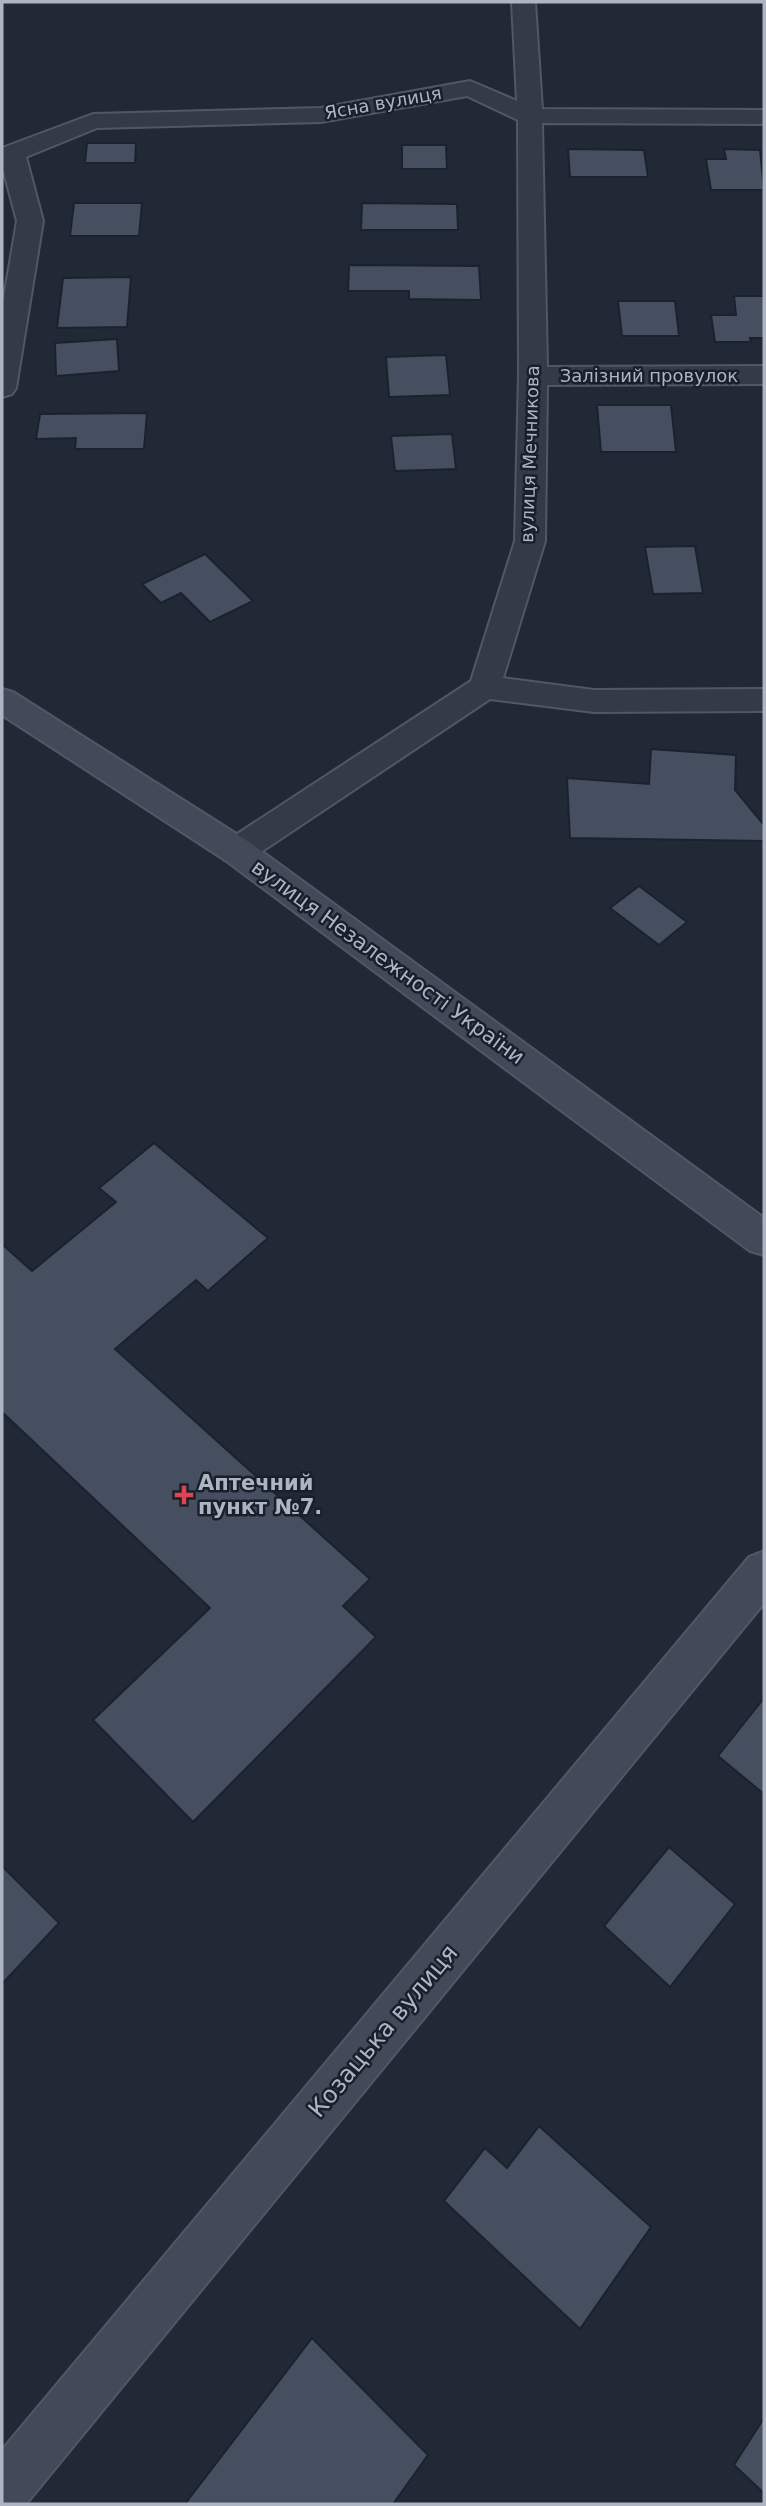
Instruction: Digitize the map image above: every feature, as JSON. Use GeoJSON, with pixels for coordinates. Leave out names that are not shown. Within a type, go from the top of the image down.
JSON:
{"type":"FeatureCollection","features":[{"type":"Feature","properties":{"kind":"street","name":"вулиця Мечникова"},"geometry":{"type":"LineString","coordinates":[[485,687],[530,541],[533,376],[530,116],[523,2]]}},
{"type":"Feature","properties":{"kind":"street","name":"Ясна вулиця"},"geometry":{"type":"LineString","coordinates":[[7,155],[93,121],[321,115],[470,89],[530,116],[764,117]]}},
{"type":"Feature","properties":{"kind":"street"},"geometry":{"type":"LineString","coordinates":[[2,388],[30,221],[7,155]]}},
{"type":"Feature","properties":{"kind":"street","name":"Залізний провулок"},"geometry":{"type":"LineString","coordinates":[[533,376],[764,375]]}},
{"type":"Feature","properties":{"kind":"street"},"geometry":{"type":"LineString","coordinates":[[237,851],[485,687],[594,701],[764,700]]}},
{"type":"Feature","properties":{"kind":"street","name":"вулиця Незалежності України"},"geometry":{"type":"LineString","coordinates":[[2,700],[237,851],[764,1239]]}},
{"type":"Feature","properties":{"kind":"street","name":"Козацька вулиця"},"geometry":{"type":"LineString","coordinates":[[2,2491],[764,1571]]}},
{"type":"Feature","properties":{"kind":"building"},"geometry":{"type":"Polygon","coordinates":[[[87,143],[136,143],[135,163],[85,163],[87,143]]]}},
{"type":"Feature","properties":{"kind":"building"},"geometry":{"type":"Polygon","coordinates":[[[402,145],[446,145],[447,169],[402,169],[402,145]]]}},
{"type":"Feature","properties":{"kind":"building"},"geometry":{"type":"Polygon","coordinates":[[[568,149],[644,150],[648,177],[570,177],[568,149]]]}},
{"type":"Feature","properties":{"kind":"building"},"geometry":{"type":"Polygon","coordinates":[[[724,149],[760,150],[764,190],[711,190],[706,159],[726,159],[724,149]]]}},
{"type":"Feature","properties":{"kind":"building"},"geometry":{"type":"Polygon","coordinates":[[[74,203],[142,203],[139,236],[70,236],[74,203]]]}},
{"type":"Feature","properties":{"kind":"building"},"geometry":{"type":"Polygon","coordinates":[[[362,203],[457,204],[458,230],[361,230],[362,203]]]}},
{"type":"Feature","properties":{"kind":"building"},"geometry":{"type":"Polygon","coordinates":[[[349,265],[479,266],[481,300],[409,299],[409,291],[348,291],[349,265]]]}},
{"type":"Feature","properties":{"kind":"building"},"geometry":{"type":"Polygon","coordinates":[[[131,277],[127,327],[57,328],[63,278],[131,277]]]}},
{"type":"Feature","properties":{"kind":"building"},"geometry":{"type":"Polygon","coordinates":[[[734,296],[764,296],[764,338],[750,338],[751,342],[715,342],[711,315],[736,315],[734,296]]]}},
{"type":"Feature","properties":{"kind":"building"},"geometry":{"type":"Polygon","coordinates":[[[618,301],[675,301],[679,336],[622,336],[618,301]]]}},
{"type":"Feature","properties":{"kind":"building"},"geometry":{"type":"Polygon","coordinates":[[[117,339],[119,371],[56,376],[55,343],[117,339]]]}},
{"type":"Feature","properties":{"kind":"building"},"geometry":{"type":"Polygon","coordinates":[[[446,355],[450,395],[389,397],[386,357],[446,355]]]}},
{"type":"Feature","properties":{"kind":"building"},"geometry":{"type":"Polygon","coordinates":[[[597,405],[671,405],[676,452],[601,452],[597,405]]]}},
{"type":"Feature","properties":{"kind":"building"},"geometry":{"type":"Polygon","coordinates":[[[147,413],[144,449],[75,449],[76,438],[36,439],[40,414],[147,413]]]}},
{"type":"Feature","properties":{"kind":"building"},"geometry":{"type":"Polygon","coordinates":[[[452,434],[456,469],[395,471],[391,436],[452,434]]]}},
{"type":"Feature","properties":{"kind":"building"},"geometry":{"type":"Polygon","coordinates":[[[695,546],[703,593],[653,594],[645,547],[695,546]]]}},
{"type":"Feature","properties":{"kind":"building"},"geometry":{"type":"Polygon","coordinates":[[[205,554],[253,601],[210,622],[181,593],[161,603],[142,584],[205,554]]]}},
{"type":"Feature","properties":{"kind":"building"},"geometry":{"type":"Polygon","coordinates":[[[651,749],[736,755],[735,790],[764,825],[764,841],[570,838],[567,778],[649,784],[651,749]]]}},
{"type":"Feature","properties":{"kind":"building"},"geometry":{"type":"Polygon","coordinates":[[[639,886],[687,922],[659,945],[610,908],[639,886]]]}},
{"type":"Feature","properties":{"kind":"building","name":"Аптечний пункт №7."},"geometry":{"type":"Polygon","coordinates":[[[154,1143],[268,1238],[208,1291],[196,1280],[115,1349],[370,1579],[343,1606],[376,1637],[193,1822],[93,1720],[210,1608],[2,1412],[2,1244],[32,1271],[116,1202],[99,1188],[154,1143]]]}},
{"type":"Feature","properties":{"kind":"building"},"geometry":{"type":"Polygon","coordinates":[[[764,1698],[764,1794],[718,1756],[764,1698]]]}},
{"type":"Feature","properties":{"kind":"building"},"geometry":{"type":"Polygon","coordinates":[[[669,1847],[735,1904],[670,1987],[604,1926],[669,1847]]]}},
{"type":"Feature","properties":{"kind":"building"},"geometry":{"type":"Polygon","coordinates":[[[2,1866],[59,1923],[2,1984],[2,1866]]]}},
{"type":"Feature","properties":{"kind":"building"},"geometry":{"type":"Polygon","coordinates":[[[539,2126],[651,2227],[580,2329],[444,2201],[485,2148],[507,2168],[539,2126]]]}},
{"type":"Feature","properties":{"kind":"building"},"geometry":{"type":"Polygon","coordinates":[[[312,2338],[428,2455],[393,2504],[185,2504],[312,2338]]]}},
{"type":"Feature","properties":{"kind":"building"},"geometry":{"type":"Polygon","coordinates":[[[764,2418],[764,2493],[734,2465],[764,2418]]]}},
{"type":"Feature","properties":{"kind":"place","name":"Аптечний пункт №7."},"geometry":{"type":"Point","coordinates":[184,1495]}}]}
